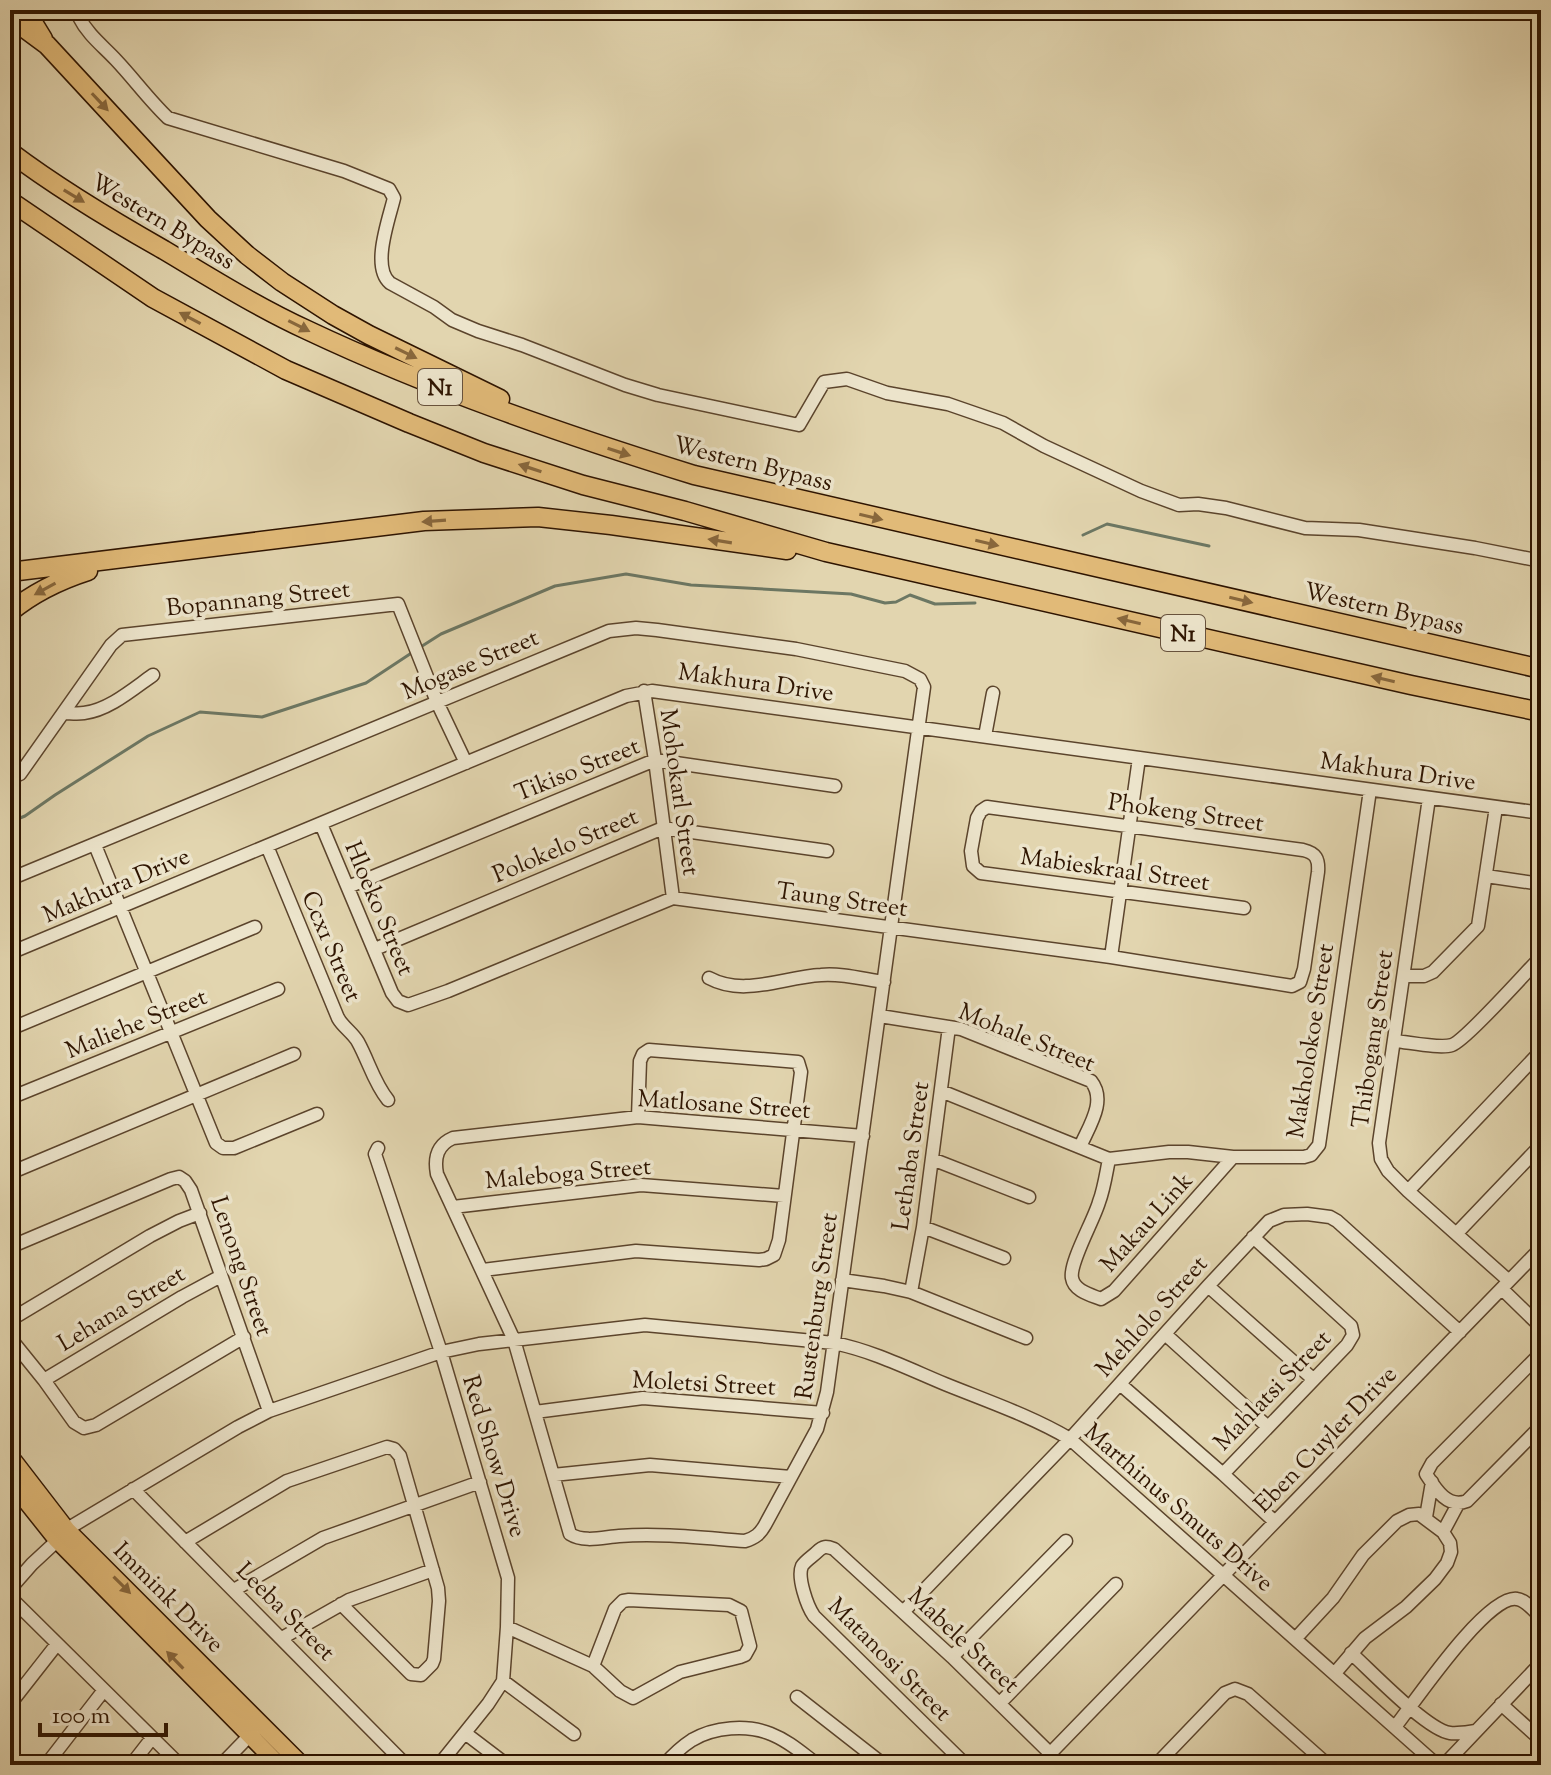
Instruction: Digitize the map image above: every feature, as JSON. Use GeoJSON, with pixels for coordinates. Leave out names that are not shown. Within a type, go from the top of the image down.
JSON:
{"type":"FeatureCollection","features":[{"type":"Feature","properties":{"kind":"highway"},"geometry":{"type":"LineString","coordinates":[[31,10],[32,21],[47,45]]}},
{"type":"Feature","properties":{"kind":"highway"},"geometry":{"type":"LineString","coordinates":[[10,21],[47,45],[224,235],[282,282],[369,335],[588,442]]}},
{"type":"Feature","properties":{"kind":"highway","name":"Western Bypass"},"geometry":{"type":"LineString","coordinates":[[10,152],[48,181],[146,240],[306,330],[425,382],[588,442],[710,479],[1541,669]]}},
{"type":"Feature","properties":{"kind":"highway","name":"N1"},"geometry":{"type":"LineString","coordinates":[[10,201],[153,298],[286,370],[484,453],[583,485],[826,552],[1541,712]]}},
{"type":"Feature","properties":{"kind":"highway"},"geometry":{"type":"LineString","coordinates":[[10,572],[424,521],[538,517],[777,550],[826,552]]}},
{"type":"Feature","properties":{"kind":"highway"},"geometry":{"type":"LineString","coordinates":[[10,612],[45,588],[68,577],[96,568],[201,550]]}},
{"type":"Feature","properties":{"kind":"highway"},"geometry":{"type":"LineString","coordinates":[[1431,643],[1541,661]]}},
{"type":"Feature","properties":{"kind":"highway"},"geometry":{"type":"LineString","coordinates":[[1411,685],[1541,723]]}},
{"type":"Feature","properties":{"kind":"main road"},"geometry":{"type":"LineString","coordinates":[[10,21],[17,10]]}},
{"type":"Feature","properties":{"kind":"main road","name":"Immink Drive"},"geometry":{"type":"LineString","coordinates":[[10,1456],[62,1535]]}},
{"type":"Feature","properties":{"kind":"main road","name":"Immink Drive"},"geometry":{"type":"LineString","coordinates":[[10,1481],[255,1730],[302,1765]]}},
{"type":"Feature","properties":{"kind":"main road","name":"Immink Drive"},"geometry":{"type":"LineString","coordinates":[[255,1730],[279,1765]]}},
{"type":"Feature","properties":{"kind":"street"},"geometry":{"type":"LineString","coordinates":[[83,10],[79,17],[85,30],[168,118],[344,171],[389,189],[394,198],[383,244],[381,264],[384,278],[452,320],[478,331],[658,395],[799,425],[824,382],[847,379],[887,393],[948,404],[1003,423],[1044,446],[1179,505],[1226,508],[1305,528],[1359,530],[1541,561]]}},
{"type":"Feature","properties":{"kind":"street","name":"Bopannang Street"},"geometry":{"type":"LineString","coordinates":[[20,774],[111,645],[122,635],[398,604],[437,702],[466,763]]}},
{"type":"Feature","properties":{"kind":"street","name":"Mogase Street"},"geometry":{"type":"LineString","coordinates":[[10,879],[609,631],[636,628],[796,649],[912,674],[920,679],[924,687],[919,727]]}},
{"type":"Feature","properties":{"kind":"street"},"geometry":{"type":"LineString","coordinates":[[64,713],[95,710],[153,675]]}},
{"type":"Feature","properties":{"kind":"street","name":"Makhura Drive"},"geometry":{"type":"LineString","coordinates":[[10,953],[644,691],[1541,813]]}},
{"type":"Feature","properties":{"kind":"street","name":"Mohokarl Street"},"geometry":{"type":"LineString","coordinates":[[644,691],[673,898]]}},
{"type":"Feature","properties":{"kind":"street"},"geometry":{"type":"LineString","coordinates":[[985,736],[993,693]]}},
{"type":"Feature","properties":{"kind":"street","name":"Rustenburg Street"},"geometry":{"type":"LineString","coordinates":[[441,1145],[436,1161],[437,1174],[514,1340],[570,1534],[587,1539],[664,1534],[745,1541],[756,1537],[823,1413],[919,727]]}},
{"type":"Feature","properties":{"kind":"street"},"geometry":{"type":"LineString","coordinates":[[1111,957],[1139,758]]}},
{"type":"Feature","properties":{"kind":"street","name":"Tikiso Street"},"geometry":{"type":"LineString","coordinates":[[348,887],[655,760],[835,786]]}},
{"type":"Feature","properties":{"kind":"street","name":"Makholokoe Street"},"geometry":{"type":"LineString","coordinates":[[941,1091],[1109,1159],[1169,1152],[1233,1157],[1311,1155],[1319,1145],[1370,790]]}},
{"type":"Feature","properties":{"kind":"street","name":"Thibogang Street"},"geometry":{"type":"LineString","coordinates":[[1429,798],[1380,1153],[1384,1165],[1408,1191],[1457,1233],[1541,1327]]}},
{"type":"Feature","properties":{"kind":"street","name":"Phokeng Street"},"geometry":{"type":"LineString","coordinates":[[981,873],[973,866],[971,851],[977,816],[987,807],[1303,850],[1315,855],[1319,862],[1304,969],[1300,984],[1292,986]]}},
{"type":"Feature","properties":{"kind":"street"},"geometry":{"type":"LineString","coordinates":[[1404,976],[1424,976],[1433,972],[1474,931],[1479,921],[1496,807]]}},
{"type":"Feature","properties":{"kind":"street","name":"Hloeko Street"},"geometry":{"type":"LineString","coordinates":[[321,824],[392,993],[404,1004],[416,1004],[673,898]]}},
{"type":"Feature","properties":{"kind":"street","name":"Polokelo Street"},"geometry":{"type":"LineString","coordinates":[[375,949],[663,828],[827,851]]}},
{"type":"Feature","properties":{"kind":"street"},"geometry":{"type":"LineString","coordinates":[[95,845],[216,1143],[228,1149],[317,1114]]}},
{"type":"Feature","properties":{"kind":"street","name":"Ccx1 Street"},"geometry":{"type":"LineString","coordinates":[[267,846],[338,1018],[358,1042],[379,1089],[388,1100]]}},
{"type":"Feature","properties":{"kind":"street","name":"Mabieskraal Street"},"geometry":{"type":"LineString","coordinates":[[981,873],[1244,908]]}},
{"type":"Feature","properties":{"kind":"street"},"geometry":{"type":"LineString","coordinates":[[1486,876],[1541,884]]}},
{"type":"Feature","properties":{"kind":"street","name":"Taung Street"},"geometry":{"type":"LineString","coordinates":[[673,898],[1111,957],[1292,986]]}},
{"type":"Feature","properties":{"kind":"street"},"geometry":{"type":"LineString","coordinates":[[10,1029],[255,927]]}},
{"type":"Feature","properties":{"kind":"street"},"geometry":{"type":"LineString","coordinates":[[1395,1041],[1441,1046],[1454,1044],[1541,957]]}},
{"type":"Feature","properties":{"kind":"street"},"geometry":{"type":"LineString","coordinates":[[709,978],[733,987],[830,974],[884,982]]}},
{"type":"Feature","properties":{"kind":"street","name":"Maliehe Street"},"geometry":{"type":"LineString","coordinates":[[10,1098],[278,989]]}},
{"type":"Feature","properties":{"kind":"street","name":"Mohale Street"},"geometry":{"type":"LineString","coordinates":[[880,1016],[971,1032],[1091,1081],[1098,1091],[1098,1104],[1080,1147]]}},
{"type":"Feature","properties":{"kind":"street","name":"Lethaba Street"},"geometry":{"type":"LineString","coordinates":[[911,1292],[923,1227],[949,1027]]}},
{"type":"Feature","properties":{"kind":"street"},"geometry":{"type":"LineString","coordinates":[[483,1270],[636,1251],[766,1259],[774,1255],[801,1068],[798,1062],[655,1049],[645,1052],[640,1061],[638,1117]]}},
{"type":"Feature","properties":{"kind":"street"},"geometry":{"type":"LineString","coordinates":[[1408,1191],[1541,1051]]}},
{"type":"Feature","properties":{"kind":"street"},"geometry":{"type":"LineString","coordinates":[[10,1173],[294,1054]]}},
{"type":"Feature","properties":{"kind":"street","name":"Matlosane Street"},"geometry":{"type":"LineString","coordinates":[[441,1145],[453,1138],[638,1117],[863,1136]]}},
{"type":"Feature","properties":{"kind":"street"},"geometry":{"type":"LineString","coordinates":[[1457,1233],[1541,1145]]}},
{"type":"Feature","properties":{"kind":"street","name":"Red Show Drive"},"geometry":{"type":"LineString","coordinates":[[378,1148],[375,1154],[441,1352],[508,1578],[503,1681]]}},
{"type":"Feature","properties":{"kind":"street","name":"Makau Link"},"geometry":{"type":"LineString","coordinates":[[1109,1159],[1100,1201],[1071,1275],[1074,1285],[1080,1290],[1101,1299],[1114,1291],[1233,1157]]}},
{"type":"Feature","properties":{"kind":"street"},"geometry":{"type":"LineString","coordinates":[[932,1159],[1029,1197]]}},
{"type":"Feature","properties":{"kind":"street","name":"Lenong Street"},"geometry":{"type":"LineString","coordinates":[[10,1247],[175,1178],[182,1179],[189,1185],[200,1213],[269,1411]]}},
{"type":"Feature","properties":{"kind":"street","name":"Maleboga Street"},"geometry":{"type":"LineString","coordinates":[[453,1207],[641,1185],[784,1196]]}},
{"type":"Feature","properties":{"kind":"street"},"geometry":{"type":"LineString","coordinates":[[10,1320],[150,1236],[200,1213]]}},
{"type":"Feature","properties":{"kind":"street","name":"Mehlolo Street"},"geometry":{"type":"LineString","coordinates":[[903,1612],[1070,1439],[1269,1221],[1284,1215],[1318,1215],[1337,1221],[1460,1332]]}},
{"type":"Feature","properties":{"kind":"street"},"geometry":{"type":"LineString","coordinates":[[923,1227],[1004,1258]]}},
{"type":"Feature","properties":{"kind":"street","name":"Mahlatsi Street"},"geometry":{"type":"LineString","coordinates":[[1223,1474],[1350,1342],[1353,1335],[1353,1328],[1253,1237]]}},
{"type":"Feature","properties":{"kind":"street","name":"Eben Cuyler Drive"},"geometry":{"type":"LineString","coordinates":[[1039,1765],[1541,1248]]}},
{"type":"Feature","properties":{"kind":"street","name":"Lehana Street"},"geometry":{"type":"LineString","coordinates":[[44,1380],[221,1276]]}},
{"type":"Feature","properties":{"kind":"street"},"geometry":{"type":"LineString","coordinates":[[842,1280],[911,1292],[1026,1338]]}},
{"type":"Feature","properties":{"kind":"street"},"geometry":{"type":"LineString","coordinates":[[1208,1286],[1313,1379]]}},
{"type":"Feature","properties":{"kind":"street","name":"Marthinus Smuts Drive"},"geometry":{"type":"LineString","coordinates":[[10,1589],[80,1520],[238,1427],[269,1411],[441,1352],[645,1325],[834,1343],[889,1359],[1040,1423],[1070,1439],[1437,1765]]}},
{"type":"Feature","properties":{"kind":"street"},"geometry":{"type":"LineString","coordinates":[[1165,1334],[1268,1427]]}},
{"type":"Feature","properties":{"kind":"street"},"geometry":{"type":"LineString","coordinates":[[10,1338],[74,1422],[84,1428],[96,1425],[244,1337]]}},
{"type":"Feature","properties":{"kind":"street"},"geometry":{"type":"LineString","coordinates":[[1458,1504],[1445,1498],[1426,1474],[1432,1463],[1541,1353]]}},
{"type":"Feature","properties":{"kind":"street"},"geometry":{"type":"LineString","coordinates":[[1120,1384],[1275,1522]]}},
{"type":"Feature","properties":{"kind":"street","name":"Moletsi Street"},"geometry":{"type":"LineString","coordinates":[[535,1412],[643,1398],[823,1413]]}},
{"type":"Feature","properties":{"kind":"street"},"geometry":{"type":"LineString","coordinates":[[1443,1532],[1458,1504],[1471,1498],[1541,1426]]}},
{"type":"Feature","properties":{"kind":"street"},"geometry":{"type":"LineString","coordinates":[[185,1542],[287,1481],[387,1447],[394,1449],[400,1456],[439,1594],[432,1664],[421,1675],[411,1674],[341,1604]]}},
{"type":"Feature","properties":{"kind":"street"},"geometry":{"type":"LineString","coordinates":[[553,1475],[650,1465],[791,1477]]}},
{"type":"Feature","properties":{"kind":"street"},"geometry":{"type":"LineString","coordinates":[[234,1590],[323,1538],[480,1482]]}},
{"type":"Feature","properties":{"kind":"street"},"geometry":{"type":"LineString","coordinates":[[1426,1517],[1432,1482]]}},
{"type":"Feature","properties":{"kind":"street","name":"Leeba Street"},"geometry":{"type":"LineString","coordinates":[[133,1489],[406,1765]]}},
{"type":"Feature","properties":{"kind":"street"},"geometry":{"type":"LineString","coordinates":[[1296,1638],[1333,1598],[1363,1555],[1397,1521],[1413,1514],[1426,1517],[1443,1532],[1452,1548],[1447,1563],[1421,1594],[1372,1631],[1335,1673]]}},
{"type":"Feature","properties":{"kind":"street"},"geometry":{"type":"LineString","coordinates":[[952,1657],[1066,1541]]}},
{"type":"Feature","properties":{"kind":"street","name":"Matanosi Street"},"geometry":{"type":"LineString","coordinates":[[834,1549],[824,1546],[803,1565],[802,1583],[810,1612],[966,1765]]}},
{"type":"Feature","properties":{"kind":"street","name":"Mabele Street"},"geometry":{"type":"LineString","coordinates":[[834,1549],[952,1657],[1062,1765]]}},
{"type":"Feature","properties":{"kind":"street"},"geometry":{"type":"LineString","coordinates":[[282,1638],[357,1596],[433,1570]]}},
{"type":"Feature","properties":{"kind":"street"},"geometry":{"type":"LineString","coordinates":[[1000,1703],[1116,1584]]}},
{"type":"Feature","properties":{"kind":"street"},"geometry":{"type":"LineString","coordinates":[[10,1597],[180,1765]]}},
{"type":"Feature","properties":{"kind":"street"},"geometry":{"type":"LineString","coordinates":[[1395,1727],[1460,1642],[1493,1610],[1509,1599],[1516,1599],[1523,1601],[1541,1617]]}},
{"type":"Feature","properties":{"kind":"street"},"geometry":{"type":"LineString","coordinates":[[507,1627],[593,1666],[620,1691],[633,1698],[680,1672],[745,1655],[750,1646],[741,1611],[735,1607],[629,1600],[623,1601],[615,1609],[593,1666]]}},
{"type":"Feature","properties":{"kind":"street"},"geometry":{"type":"LineString","coordinates":[[10,1704],[57,1644]]}},
{"type":"Feature","properties":{"kind":"street"},"geometry":{"type":"LineString","coordinates":[[1351,1653],[1410,1708],[1440,1730],[1451,1733],[1476,1731]]}},
{"type":"Feature","properties":{"kind":"street"},"geometry":{"type":"LineString","coordinates":[[1444,1765],[1541,1663]]}},
{"type":"Feature","properties":{"kind":"street"},"geometry":{"type":"LineString","coordinates":[[439,1765],[503,1681],[574,1734]]}},
{"type":"Feature","properties":{"kind":"street"},"geometry":{"type":"LineString","coordinates":[[1156,1765],[1225,1693],[1235,1689],[1248,1694],[1328,1765]]}},
{"type":"Feature","properties":{"kind":"street"},"geometry":{"type":"LineString","coordinates":[[46,1765],[104,1690]]}},
{"type":"Feature","properties":{"kind":"street"},"geometry":{"type":"LineString","coordinates":[[797,1697],[884,1765]]}},
{"type":"Feature","properties":{"kind":"street"},"geometry":{"type":"LineString","coordinates":[[1501,1704],[1541,1740]]}},
{"type":"Feature","properties":{"kind":"street"},"geometry":{"type":"LineString","coordinates":[[664,1765],[679,1749],[703,1735],[749,1729],[782,1739],[818,1765]]}},
{"type":"Feature","properties":{"kind":"street"},"geometry":{"type":"LineString","coordinates":[[221,1765],[255,1730]]}},
{"type":"Feature","properties":{"kind":"street"},"geometry":{"type":"LineString","coordinates":[[465,1733],[507,1765]]}},
{"type":"Feature","properties":{"kind":"street"},"geometry":{"type":"LineString","coordinates":[[131,1765],[152,1738]]}},
{"type":"Feature","properties":{"kind":"waterway"},"geometry":{"type":"LineString","coordinates":[[1083,535],[1107,524],[1209,546]]}},
{"type":"Feature","properties":{"kind":"waterway"},"geometry":{"type":"LineString","coordinates":[[419,648],[441,634],[555,586],[626,574],[691,585],[851,594],[885,603],[896,602],[910,595],[935,604],[975,603]]}},
{"type":"Feature","properties":{"kind":"waterway"},"geometry":{"type":"LineString","coordinates":[[10,822],[25,816],[148,736],[200,712],[262,717],[366,683],[413,652]]}}]}
